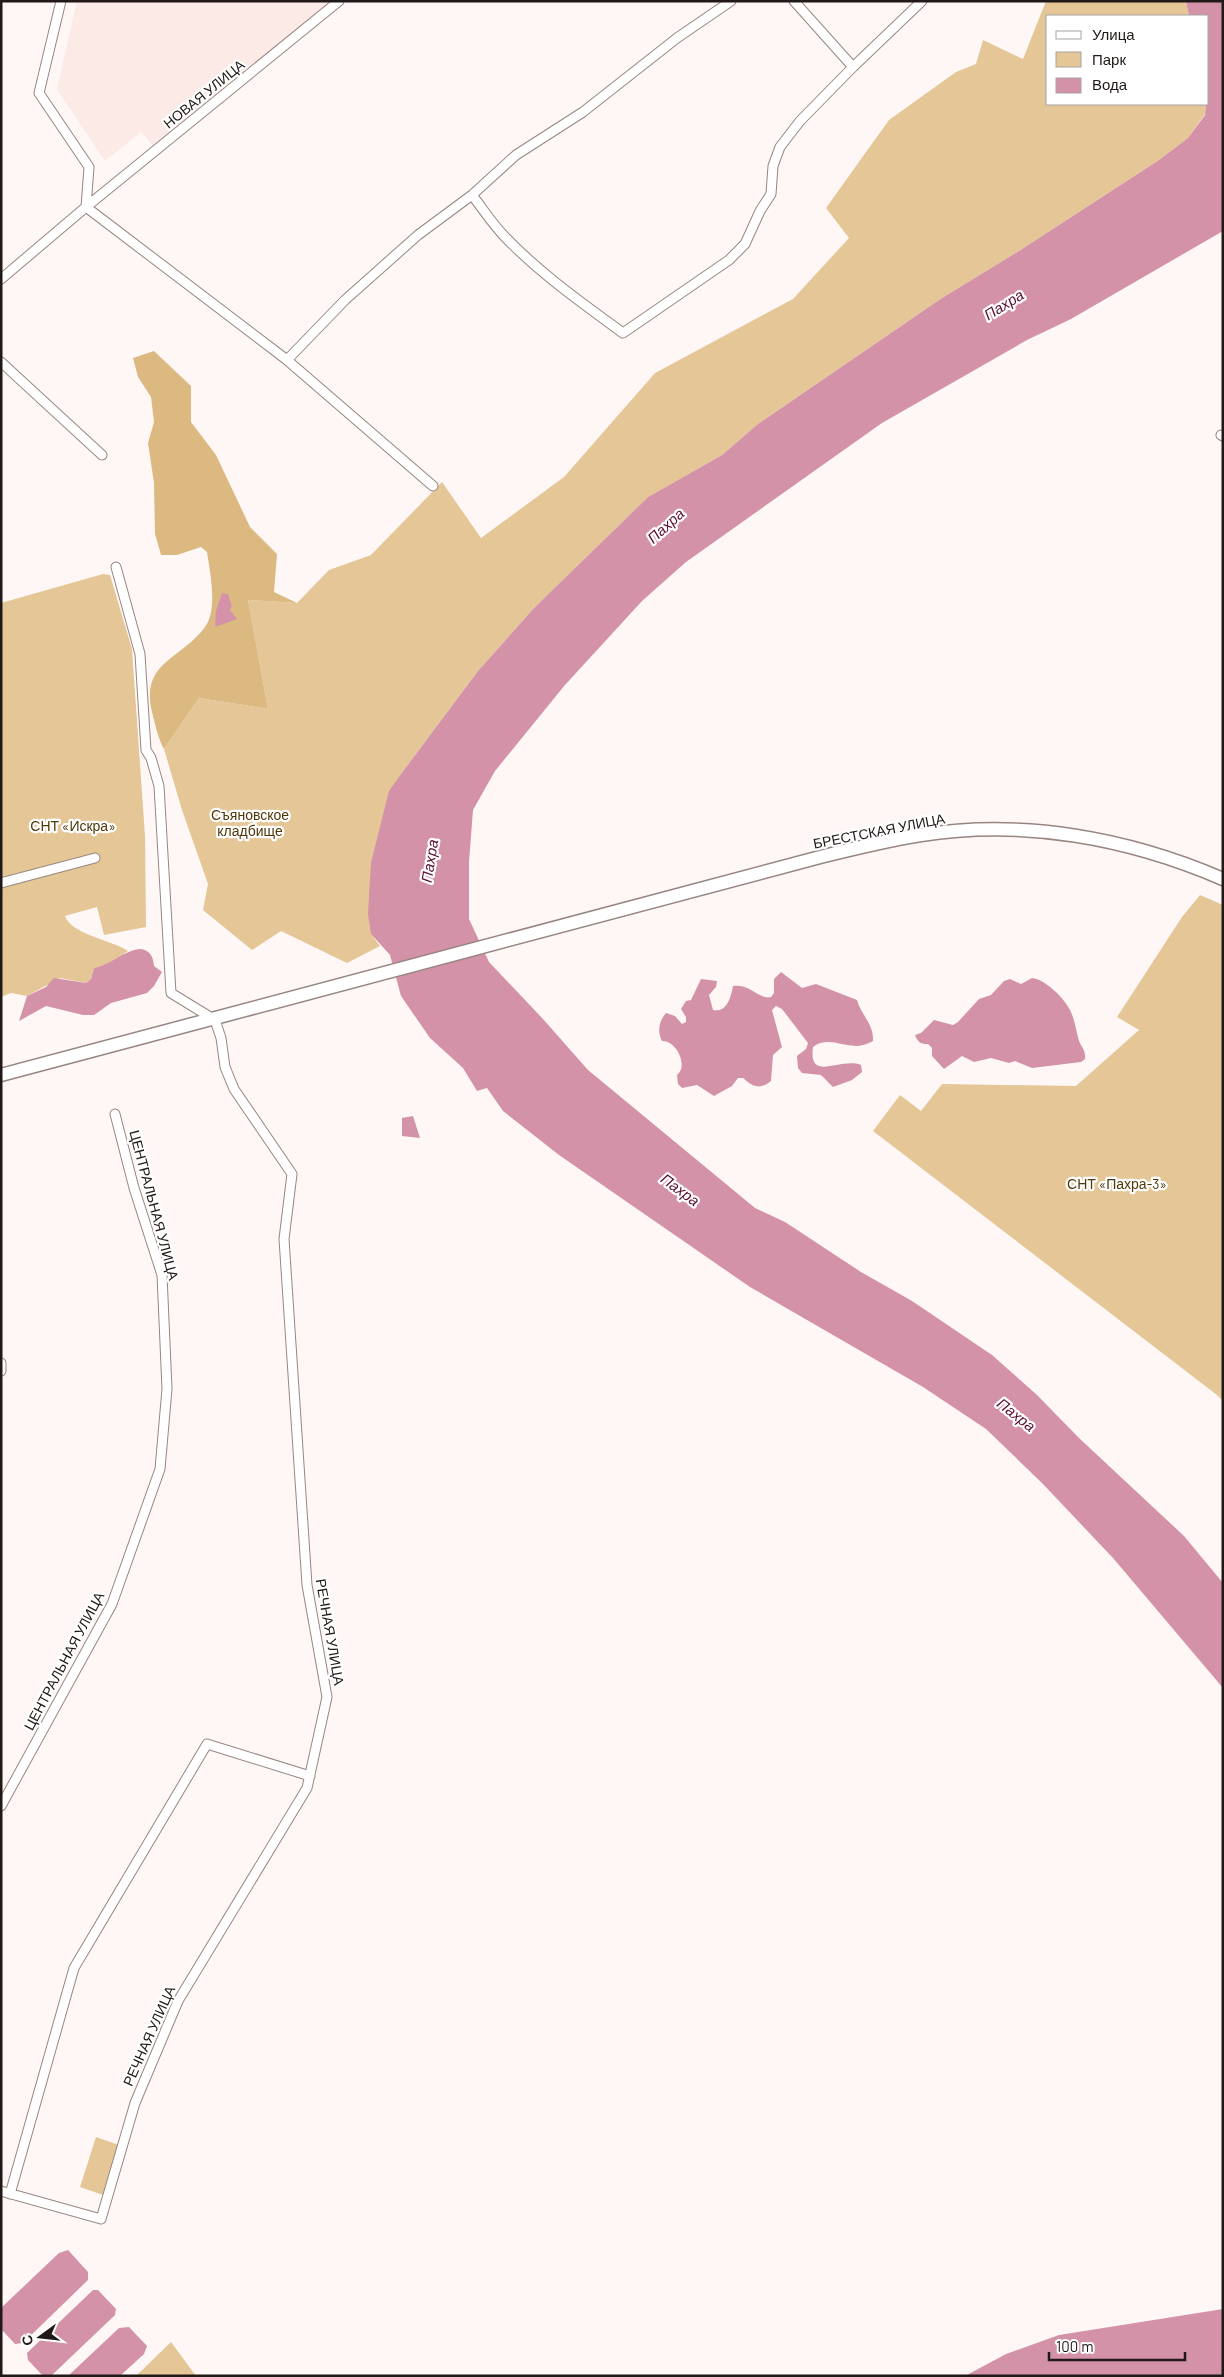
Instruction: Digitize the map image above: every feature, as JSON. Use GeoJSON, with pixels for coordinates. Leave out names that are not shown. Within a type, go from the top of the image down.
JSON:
{"type":"FeatureCollection","features":[{"type":"Feature","properties":{"kind":"main road","name":"БРЕСТСКАЯ УЛИЦА"},"geometry":{"type":"LineString","coordinates":[[1,1075],[215,1020],[572,922],[869,845],[922,835],[972,830],[1022,830],[1081,836],[1129,846],[1176,860],[1223,879]]}},
{"type":"Feature","properties":{"kind":"street"},"geometry":{"type":"LineString","coordinates":[[61,1],[39,92],[89,167],[86,208],[287,360],[433,486]]}},
{"type":"Feature","properties":{"kind":"street","name":"НОВАЯ УЛИЦА"},"geometry":{"type":"LineString","coordinates":[[1,279],[340,1]]}},
{"type":"Feature","properties":{"kind":"street"},"geometry":{"type":"LineString","coordinates":[[287,360],[352,293],[418,235],[472,195],[516,155],[583,112],[677,38],[731,1]]}},
{"type":"Feature","properties":{"kind":"street"},"geometry":{"type":"LineString","coordinates":[[794,1],[853,67]]}},
{"type":"Feature","properties":{"kind":"street"},"geometry":{"type":"LineString","coordinates":[[472,195],[504,236],[537,268],[567,293],[623,333],[729,260],[745,244],[760,211],[771,194],[773,166],[780,147],[800,121],[922,1]]}},
{"type":"Feature","properties":{"kind":"street"},"geometry":{"type":"LineString","coordinates":[[1,362],[102,455]]}},
{"type":"Feature","properties":{"kind":"street"},"geometry":{"type":"LineString","coordinates":[[116,567],[140,654],[146,750],[151,758],[159,786],[171,993],[215,1020]]}},
{"type":"Feature","properties":{"kind":"street"},"geometry":{"type":"LineString","coordinates":[[1,883],[95,858]]}},
{"type":"Feature","properties":{"kind":"street","name":"РЕЧНАЯ УЛИЦА"},"geometry":{"type":"LineString","coordinates":[[6,2193],[101,2219],[135,2103],[178,2001],[307,1788],[327,1697],[307,1585],[284,1239],[292,1174],[234,1089],[225,1068],[221,1038],[215,1020]]}},
{"type":"Feature","properties":{"kind":"street","name":"ЦЕНТРАЛЬНАЯ УЛИЦА"},"geometry":{"type":"LineString","coordinates":[[1,1806],[112,1604],[160,1469],[167,1389],[162,1275],[134,1188],[115,1114]]}},
{"type":"Feature","properties":{"kind":"street"},"geometry":{"type":"LineString","coordinates":[[1,1363],[1,1371]]}},
{"type":"Feature","properties":{"kind":"street"},"geometry":{"type":"LineString","coordinates":[[6,2193],[74,1968],[207,1744],[310,1776]]}},
{"type":"Feature","properties":{"kind":"shaded area"},"geometry":{"type":"Polygon","coordinates":[[[77,1],[333,1],[155,148],[141,132],[105,161],[57,89],[77,1]]]}},
{"type":"Feature","properties":{"kind":"shaded area"},"geometry":{"type":"Polygon","coordinates":[[[154,351],[191,386],[191,422],[216,455],[250,527],[277,554],[274,592],[297,603],[248,600],[268,709],[199,698],[164,749],[153,716],[150,698],[151,684],[156,673],[164,664],[205,627],[211,611],[212,591],[207,552],[201,547],[177,555],[161,555],[155,534],[154,483],[148,443],[154,422],[151,397],[138,377],[133,358],[154,351]]]}},
{"type":"Feature","properties":{"kind":"green space","name":"Съяновское кладбище"},"geometry":{"type":"Polygon","coordinates":[[[1046,1],[1186,1],[1189,15],[1046,15],[1046,105],[1206,105],[1205,114],[1188,138],[1159,160],[1019,251],[942,298],[758,424],[722,455],[648,497],[534,608],[478,671],[401,774],[371,934],[380,946],[347,963],[281,931],[252,950],[203,910],[208,884],[182,810],[164,749],[199,698],[268,709],[248,600],[297,603],[329,570],[371,555],[442,482],[481,538],[564,477],[655,373],[793,299],[849,238],[826,208],[889,120],[956,72],[976,64],[983,40],[1023,59],[1046,1]]]}},
{"type":"Feature","properties":{"kind":"green space","name":"СНТ «Искра»"},"geometry":{"type":"Polygon","coordinates":[[[103,574],[110,575],[132,649],[145,836],[146,927],[104,935],[97,907],[65,916],[75,928],[128,951],[105,966],[94,968],[91,979],[86,983],[60,978],[27,996],[11,993],[1,997],[1,603],[103,574]]]}},
{"type":"Feature","properties":{"kind":"green space","name":"СНТ «Пахра-3»"},"geometry":{"type":"Polygon","coordinates":[[[1200,895],[1223,905],[1223,1401],[873,1131],[900,1095],[921,1111],[942,1084],[1076,1086],[1139,1030],[1117,1017],[1182,917],[1200,895]]]}},
{"type":"Feature","properties":{"kind":"green space"},"geometry":{"type":"Polygon","coordinates":[[[96,2137],[119,2145],[103,2195],[80,2187],[96,2137]]]}},
{"type":"Feature","properties":{"kind":"green space"},"geometry":{"type":"Polygon","coordinates":[[[171,2342],[196,2376],[136,2376],[171,2342]]]}},
{"type":"Feature","properties":{"kind":"water","name":"Пахра"},"geometry":{"type":"Polygon","coordinates":[[[1186,1],[1223,1],[1223,231],[1071,319],[1027,340],[882,423],[686,562],[642,601],[565,685],[495,771],[473,810],[469,862],[469,919],[489,962],[588,1070],[755,1208],[785,1222],[861,1272],[912,1301],[992,1355],[1037,1395],[1079,1438],[1184,1536],[1223,1583],[1223,1688],[1113,1558],[1042,1483],[986,1429],[923,1387],[750,1287],[559,1155],[503,1111],[487,1088],[477,1091],[463,1068],[430,1038],[401,996],[390,955],[371,934],[368,914],[371,863],[389,791],[478,671],[534,608],[648,497],[722,455],[758,424],[942,298],[1019,251],[1159,160],[1188,138],[1205,115],[1206,105],[1209,105],[1209,15],[1189,15],[1186,1]]]}},
{"type":"Feature","properties":{"kind":"water"},"geometry":{"type":"Polygon","coordinates":[[[222,593],[228,594],[232,606],[230,610],[237,619],[215,627],[216,611],[222,593]]]}},
{"type":"Feature","properties":{"kind":"water"},"geometry":{"type":"Polygon","coordinates":[[[140,949],[149,952],[154,966],[162,972],[154,986],[147,993],[111,1003],[94,1015],[83,1015],[46,1006],[19,1021],[27,996],[46,987],[54,978],[86,983],[91,979],[94,968],[128,952],[140,949]]]}},
{"type":"Feature","properties":{"kind":"water"},"geometry":{"type":"Polygon","coordinates":[[[781,972],[802,988],[816,984],[857,1000],[873,1035],[873,1041],[857,1046],[827,1042],[820,1043],[813,1047],[813,1058],[815,1064],[820,1066],[853,1063],[861,1065],[862,1072],[852,1080],[833,1087],[821,1075],[802,1073],[798,1068],[797,1056],[806,1049],[808,1043],[782,1009],[776,1006],[772,1010],[782,1047],[773,1055],[771,1081],[763,1086],[757,1086],[750,1084],[743,1078],[738,1078],[732,1086],[714,1096],[697,1085],[682,1088],[678,1084],[677,1075],[682,1066],[679,1054],[672,1045],[662,1041],[659,1030],[660,1023],[666,1013],[675,1016],[682,1024],[686,1022],[686,1017],[681,1009],[686,1001],[691,1000],[701,979],[717,981],[716,987],[709,995],[713,1010],[718,1010],[725,1007],[728,1003],[733,986],[745,987],[763,996],[771,997],[774,993],[774,979],[781,972]]]}},
{"type":"Feature","properties":{"kind":"water"},"geometry":{"type":"Polygon","coordinates":[[[1032,978],[1043,982],[1054,990],[1070,1010],[1085,1054],[1085,1059],[1081,1062],[1032,1068],[1015,1061],[1009,1063],[991,1058],[974,1062],[962,1056],[944,1069],[932,1056],[932,1048],[928,1044],[923,1044],[917,1040],[915,1035],[921,1033],[934,1020],[953,1025],[958,1022],[979,999],[991,995],[1004,981],[1010,979],[1021,984],[1032,978]]]}},
{"type":"Feature","properties":{"kind":"water"},"geometry":{"type":"Polygon","coordinates":[[[413,1116],[420,1138],[402,1136],[402,1118],[413,1116]]]}},
{"type":"Feature","properties":{"kind":"water"},"geometry":{"type":"Polygon","coordinates":[[[68,2250],[88,2272],[88,2280],[23,2343],[15,2344],[1,2329],[1,2308],[59,2253],[68,2250]]]}},
{"type":"Feature","properties":{"kind":"water"},"geometry":{"type":"Polygon","coordinates":[[[93,2290],[98,2290],[116,2309],[115,2315],[51,2376],[43,2376],[28,2360],[27,2353],[93,2290]]]}},
{"type":"Feature","properties":{"kind":"water"},"geometry":{"type":"Polygon","coordinates":[[[1223,2309],[1223,2376],[965,2376],[1006,2354],[1059,2335],[1223,2309]]]}},
{"type":"Feature","properties":{"kind":"water"},"geometry":{"type":"Polygon","coordinates":[[[129,2327],[147,2346],[144,2354],[120,2376],[68,2376],[119,2328],[129,2327]]]}}]}
